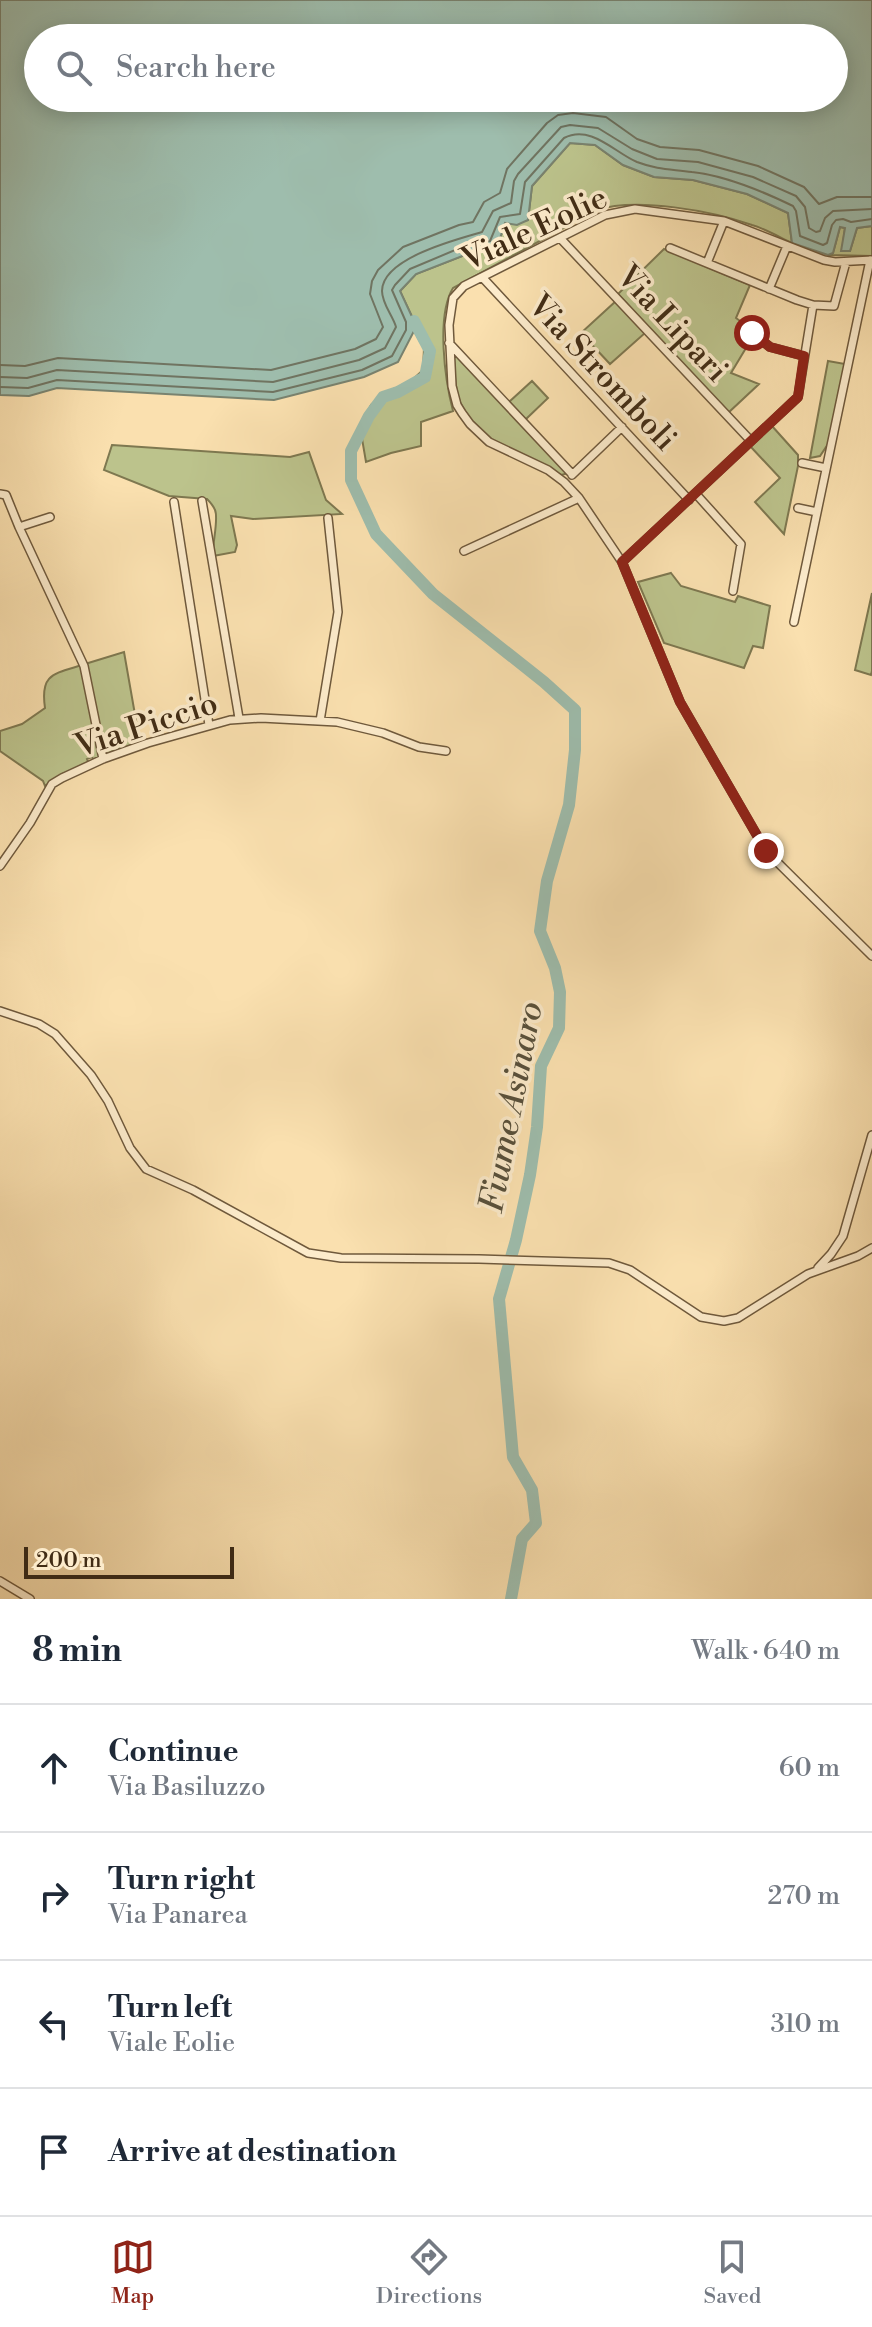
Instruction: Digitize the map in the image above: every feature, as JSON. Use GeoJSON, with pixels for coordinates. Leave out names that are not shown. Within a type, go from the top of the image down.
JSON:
{"type":"FeatureCollection","features":[{"type":"Feature","properties":{"kind":"street","name":"Viale Eolie"},"geometry":{"type":"LineString","coordinates":[[871,260],[824,260],[724,221],[650,210],[625,210],[605,215],[464,286],[453,298],[449,343],[455,399],[470,424],[489,442],[548,470],[579,498],[622,562],[680,702],[766,851],[872,956]]}},
{"type":"Feature","properties":{"kind":"street"},"geometry":{"type":"LineString","coordinates":[[707,263],[724,221]]}},
{"type":"Feature","properties":{"kind":"street","name":"Via Lipari"},"geometry":{"type":"LineString","coordinates":[[560,238],[751,441]]}},
{"type":"Feature","properties":{"kind":"street"},"geometry":{"type":"LineString","coordinates":[[769,289],[787,246]]}},
{"type":"Feature","properties":{"kind":"street"},"geometry":{"type":"LineString","coordinates":[[670,248],[813,305],[834,306],[846,262]]}},
{"type":"Feature","properties":{"kind":"street"},"geometry":{"type":"LineString","coordinates":[[794,622],[871,260]]}},
{"type":"Feature","properties":{"kind":"street","name":"Via Stromboli"},"geometry":{"type":"LineString","coordinates":[[482,277],[622,427],[741,544],[733,591]]}},
{"type":"Feature","properties":{"kind":"street"},"geometry":{"type":"LineString","coordinates":[[622,562],[798,397],[813,305]]}},
{"type":"Feature","properties":{"kind":"street"},"geometry":{"type":"LineString","coordinates":[[752,333],[770,347],[804,356]]}},
{"type":"Feature","properties":{"kind":"street"},"geometry":{"type":"LineString","coordinates":[[449,343],[572,474]]}},
{"type":"Feature","properties":{"kind":"street"},"geometry":{"type":"LineString","coordinates":[[564,482],[622,427]]}},
{"type":"Feature","properties":{"kind":"street"},"geometry":{"type":"LineString","coordinates":[[802,463],[826,468]]}},
{"type":"Feature","properties":{"kind":"street"},"geometry":{"type":"LineString","coordinates":[[0,494],[6,495],[15,521],[84,666],[103,759]]}},
{"type":"Feature","properties":{"kind":"street"},"geometry":{"type":"LineString","coordinates":[[464,551],[579,498]]}},
{"type":"Feature","properties":{"kind":"street"},"geometry":{"type":"LineString","coordinates":[[202,501],[239,718]]}},
{"type":"Feature","properties":{"kind":"street"},"geometry":{"type":"LineString","coordinates":[[174,502],[209,725]]}},
{"type":"Feature","properties":{"kind":"street"},"geometry":{"type":"LineString","coordinates":[[798,508],[817,512]]}},
{"type":"Feature","properties":{"kind":"street"},"geometry":{"type":"LineString","coordinates":[[19,527],[50,517]]}},
{"type":"Feature","properties":{"kind":"street"},"geometry":{"type":"LineString","coordinates":[[320,721],[338,612],[328,518]]}},
{"type":"Feature","properties":{"kind":"street","name":"Via Piccio"},"geometry":{"type":"LineString","coordinates":[[0,866],[4,852],[30,823],[52,784],[103,759],[209,725],[239,718],[320,721],[356,726],[419,747],[446,751]]}},
{"type":"Feature","properties":{"kind":"street"},"geometry":{"type":"LineString","coordinates":[[0,1011],[39,1024],[55,1034],[91,1075],[108,1101],[139,1163],[155,1175],[193,1190],[308,1253],[341,1258],[590,1262],[621,1267],[707,1320],[738,1318],[818,1268],[831,1254],[843,1236],[872,1135]]}},
{"type":"Feature","properties":{"kind":"street"},"geometry":{"type":"LineString","coordinates":[[818,1268],[858,1256],[872,1248]]}},
{"type":"Feature","properties":{"kind":"street"},"geometry":{"type":"LineString","coordinates":[[0,1581],[30,1599]]}},
{"type":"Feature","properties":{"kind":"green space"},"geometry":{"type":"Polygon","coordinates":[[[570,143],[595,145],[623,165],[654,177],[693,180],[747,194],[788,213],[792,243],[736,220],[674,207],[632,205],[597,210],[453,288],[443,331],[447,383],[453,411],[421,422],[421,446],[366,462],[360,427],[371,405],[386,392],[410,382],[423,370],[424,348],[414,331],[414,321],[400,291],[416,274],[470,253],[497,248],[505,223],[528,220],[532,186],[570,143]]]}},
{"type":"Feature","properties":{"kind":"green space"},"geometry":{"type":"Polygon","coordinates":[[[872,226],[872,256],[828,255],[833,253],[840,227],[845,228],[842,251],[850,251],[857,228],[872,226]]]}},
{"type":"Feature","properties":{"kind":"green space"},"geometry":{"type":"Polygon","coordinates":[[[664,249],[750,285],[736,318],[748,327],[752,338],[731,373],[759,384],[728,413],[618,294],[664,249]]]}},
{"type":"Feature","properties":{"kind":"green space"},"geometry":{"type":"Polygon","coordinates":[[[616,301],[645,333],[610,364],[581,333],[616,301]]]}},
{"type":"Feature","properties":{"kind":"green space"},"geometry":{"type":"Polygon","coordinates":[[[453,352],[565,469],[565,474],[561,475],[516,454],[474,424],[458,396],[453,352]]]}},
{"type":"Feature","properties":{"kind":"green space"},"geometry":{"type":"Polygon","coordinates":[[[828,361],[845,364],[830,441],[820,456],[810,458],[828,361]]]}},
{"type":"Feature","properties":{"kind":"green space"},"geometry":{"type":"Polygon","coordinates":[[[532,381],[548,398],[525,420],[509,402],[532,381]]]}},
{"type":"Feature","properties":{"kind":"green space"},"geometry":{"type":"Polygon","coordinates":[[[772,426],[798,455],[784,534],[755,502],[780,478],[750,446],[772,426]]]}},
{"type":"Feature","properties":{"kind":"green space"},"geometry":{"type":"Polygon","coordinates":[[[112,445],[290,457],[309,452],[326,500],[342,514],[253,519],[231,516],[237,545],[235,552],[213,556],[216,514],[209,501],[169,496],[104,470],[112,445]]]}},
{"type":"Feature","properties":{"kind":"green space"},"geometry":{"type":"Polygon","coordinates":[[[671,573],[681,586],[735,602],[738,596],[770,606],[763,648],[753,646],[744,668],[664,643],[638,582],[671,573]]]}},
{"type":"Feature","properties":{"kind":"green space"},"geometry":{"type":"Polygon","coordinates":[[[872,593],[872,671],[871,675],[855,670],[872,593]]]}},
{"type":"Feature","properties":{"kind":"green space"},"geometry":{"type":"Polygon","coordinates":[[[124,652],[140,743],[107,755],[85,664],[124,652]]]}},
{"type":"Feature","properties":{"kind":"green space"},"geometry":{"type":"Polygon","coordinates":[[[82,665],[100,756],[94,761],[92,757],[87,759],[89,764],[62,774],[45,786],[43,781],[0,751],[0,731],[22,724],[45,708],[45,688],[51,677],[82,665]]]}},
{"type":"Feature","properties":{"kind":"water"},"geometry":{"type":"Polygon","coordinates":[[[0,0],[872,0],[872,226],[857,228],[850,251],[841,251],[845,228],[840,227],[833,253],[828,255],[792,243],[788,213],[747,194],[693,180],[654,177],[623,165],[595,145],[570,143],[532,186],[528,220],[517,225],[505,223],[497,248],[470,253],[416,274],[400,291],[414,321],[414,331],[398,362],[364,377],[274,400],[57,388],[29,396],[0,395],[0,0]]]}},
{"type":"Feature","properties":{"kind":"waterway","name":"Fiume Asinaro"},"geometry":{"type":"LineString","coordinates":[[414,321],[430,351],[425,377],[383,397],[369,416],[351,451],[351,480],[376,534],[433,594],[575,710],[575,750],[569,805],[547,881],[540,931],[555,968],[560,992],[559,1028],[541,1066],[530,1175],[499,1299],[513,1457],[532,1490],[536,1523],[522,1539],[511,1599]]}},
{"type":"Feature","properties":{"kind":"route"},"geometry":{"type":"LineString","coordinates":[[752,333],[770,347],[804,356],[798,397],[622,562],[680,702],[766,851]]}}]}
